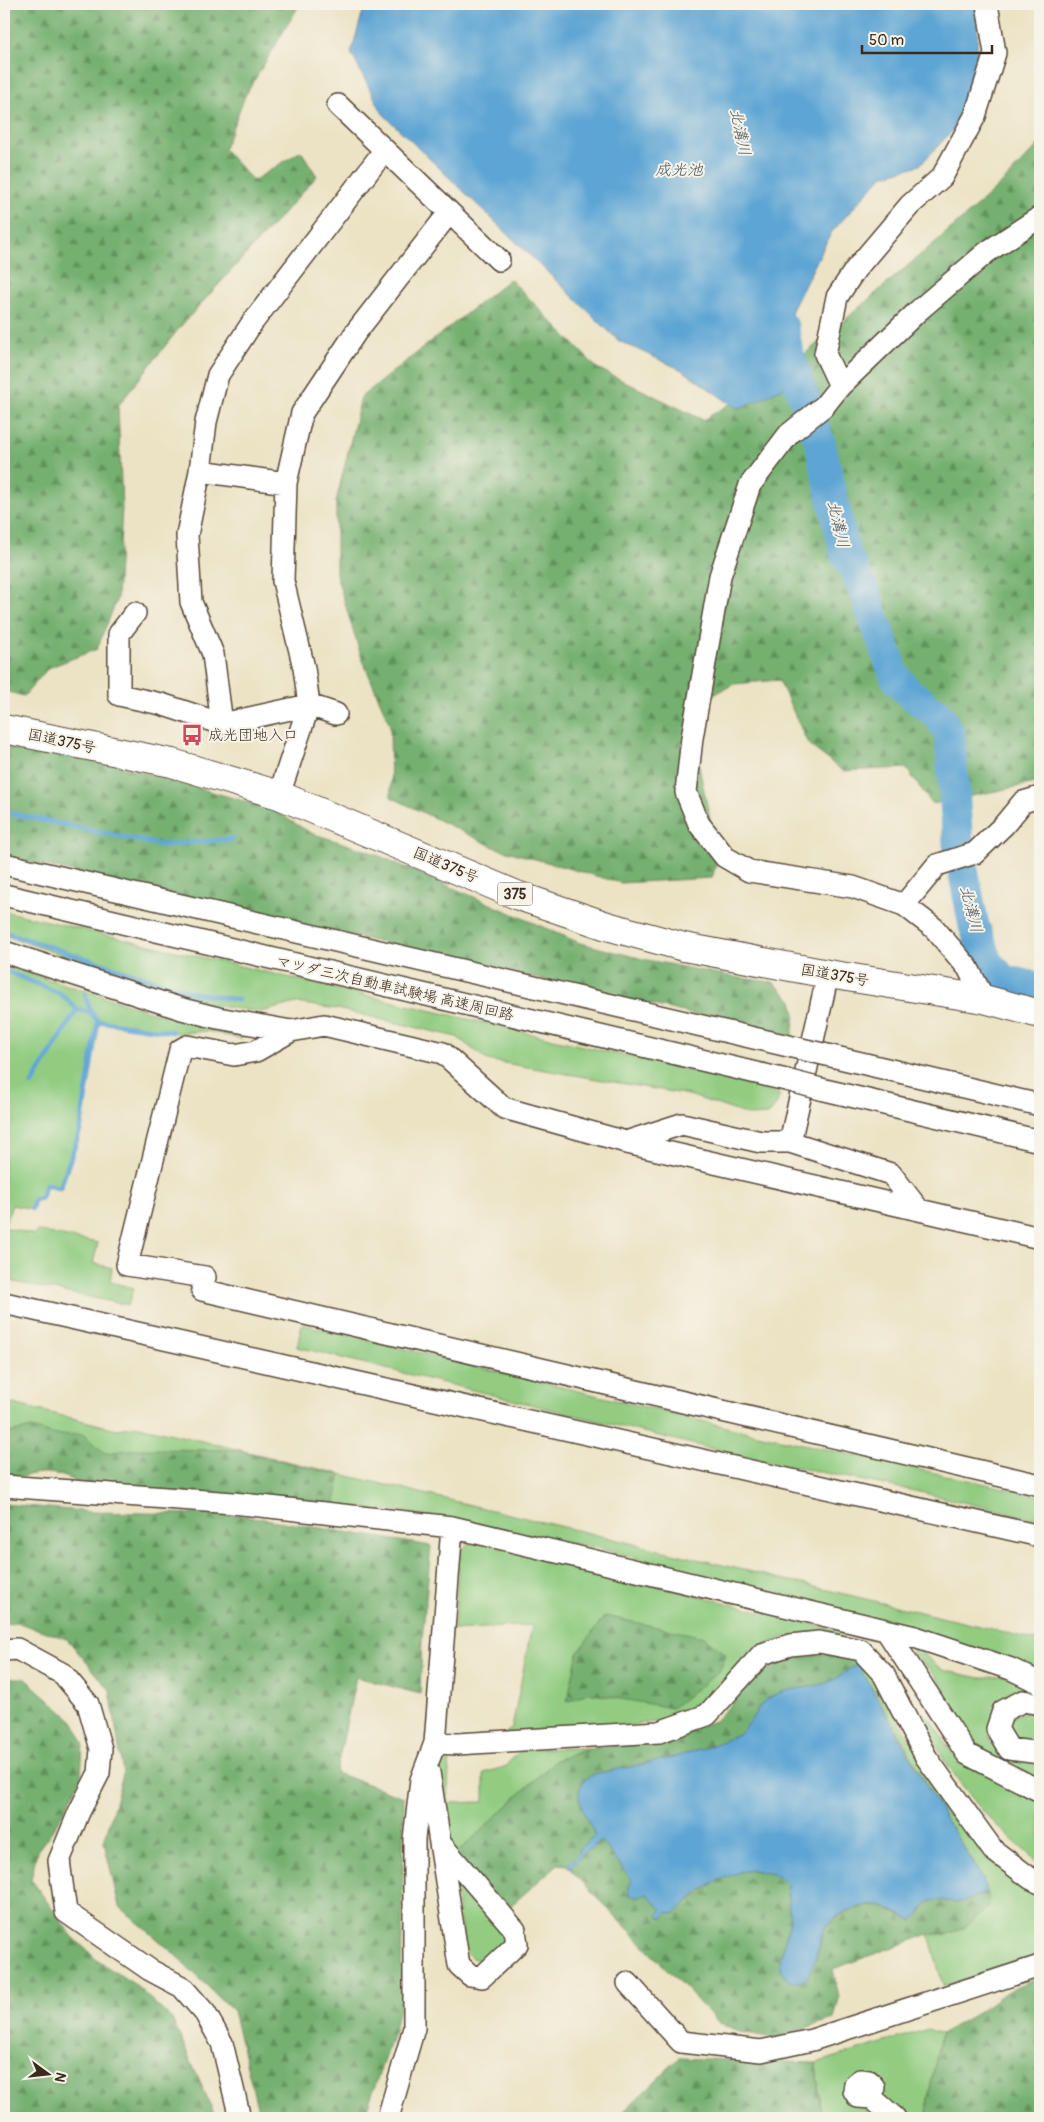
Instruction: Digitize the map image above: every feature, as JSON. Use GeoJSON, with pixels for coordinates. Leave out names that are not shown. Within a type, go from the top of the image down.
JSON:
{"type":"FeatureCollection","features":[{"type":"Feature","properties":{"kind":"highway","name":"国道375号"},"geometry":{"type":"LineString","coordinates":[[4,729],[172,763],[279,795],[520,896],[607,926],[684,947],[828,974],[984,999],[1036,1018]]}},
{"type":"Feature","properties":{"kind":"street"},"geometry":{"type":"LineString","coordinates":[[840,386],[825,354],[837,297],[855,270],[910,205],[942,177],[976,116],[995,53],[987,4]]}},
{"type":"Feature","properties":{"kind":"street"},"geometry":{"type":"LineString","coordinates":[[338,105],[499,260]]}},
{"type":"Feature","properties":{"kind":"street"},"geometry":{"type":"LineString","coordinates":[[222,724],[213,654],[191,602],[187,535],[200,471],[206,422],[218,376],[252,323],[384,151]]}},
{"type":"Feature","properties":{"kind":"street"},"geometry":{"type":"LineString","coordinates":[[279,795],[308,705],[304,668],[283,581],[286,483],[302,413],[356,332],[449,213]]}},
{"type":"Feature","properties":{"kind":"street"},"geometry":{"type":"LineString","coordinates":[[984,999],[968,968],[940,935],[904,906],[853,887],[749,871],[725,857],[699,824],[686,792],[692,738],[720,576],[750,485],[789,434],[824,406],[840,386],[918,311],[980,258],[1040,216]]}},
{"type":"Feature","properties":{"kind":"street"},"geometry":{"type":"LineString","coordinates":[[200,471],[286,483]]}},
{"type":"Feature","properties":{"kind":"street"},"geometry":{"type":"LineString","coordinates":[[135,613],[119,634],[119,695],[160,704],[222,724],[308,705],[336,714]]}},
{"type":"Feature","properties":{"kind":"street"},"geometry":{"type":"LineString","coordinates":[[904,906],[937,865],[975,853],[1004,825],[1023,802],[1040,797]]}},
{"type":"Feature","properties":{"kind":"street"},"geometry":{"type":"LineString","coordinates":[[4,864],[1040,1105]]}},
{"type":"Feature","properties":{"kind":"street","name":"マツダ三次自動車試験場 高速周回路"},"geometry":{"type":"LineString","coordinates":[[4,896],[1040,1141]]}},
{"type":"Feature","properties":{"kind":"street"},"geometry":{"type":"LineString","coordinates":[[4,952],[182,1009],[218,1018],[291,1031]]}},
{"type":"Feature","properties":{"kind":"street"},"geometry":{"type":"LineString","coordinates":[[790,1142],[828,974]]}},
{"type":"Feature","properties":{"kind":"street"},"geometry":{"type":"LineString","coordinates":[[1040,1238],[675,1154],[504,1108],[443,1053],[324,1025],[291,1031],[256,1051],[234,1055],[186,1046],[180,1050],[127,1264],[205,1277],[202,1290],[1040,1485]]}},
{"type":"Feature","properties":{"kind":"street"},"geometry":{"type":"LineString","coordinates":[[626,1142],[682,1124],[761,1142],[790,1142],[891,1174],[919,1210]]}},
{"type":"Feature","properties":{"kind":"street"},"geometry":{"type":"LineString","coordinates":[[4,1303],[1040,1536]]}},
{"type":"Feature","properties":{"kind":"street"},"geometry":{"type":"LineString","coordinates":[[4,1486],[233,1503],[452,1527],[915,1637],[1003,1666],[1040,1683]]}},
{"type":"Feature","properties":{"kind":"street"},"geometry":{"type":"LineString","coordinates":[[440,1843],[515,1930],[517,1944],[482,1977],[470,1975],[459,1965],[440,1843],[431,1752],[452,1527]]}},
{"type":"Feature","properties":{"kind":"street"},"geometry":{"type":"LineString","coordinates":[[886,1630],[967,1754],[1040,1791]]}},
{"type":"Feature","properties":{"kind":"street"},"geometry":{"type":"LineString","coordinates":[[431,1752],[457,1744],[659,1732],[707,1715],[762,1654],[790,1645],[819,1642],[861,1650],[884,1675],[926,1757],[993,1850],[1030,1878],[1040,1883]]}},
{"type":"Feature","properties":{"kind":"street"},"geometry":{"type":"LineString","coordinates":[[4,1650],[17,1649],[63,1674],[88,1704],[101,1749],[99,1773],[79,1812],[59,1861],[66,1912],[150,1970],[182,1987],[205,2013],[222,2043],[240,2118]]}},
{"type":"Feature","properties":{"kind":"street"},"geometry":{"type":"LineString","coordinates":[[1040,1704],[1023,1701],[1003,1711],[997,1729],[1009,1749],[1040,1753]]}},
{"type":"Feature","properties":{"kind":"street"},"geometry":{"type":"LineString","coordinates":[[388,2118],[414,2028],[414,1839],[421,1780],[431,1752]]}},
{"type":"Feature","properties":{"kind":"street"},"geometry":{"type":"LineString","coordinates":[[628,1983],[681,2042],[761,2051],[812,2040],[1040,1966]]}},
{"type":"Feature","properties":{"kind":"street"},"geometry":{"type":"LineString","coordinates":[[872,2098],[895,2118]]}},
{"type":"Feature","properties":{"kind":"green space"},"geometry":{"type":"Polygon","coordinates":[[[4,4],[300,4],[245,96],[224,149],[253,181],[301,151],[317,176],[180,327],[118,406],[122,508],[117,599],[97,649],[48,668],[24,696],[4,691],[4,4]]]}},
{"type":"Feature","properties":{"kind":"green space"},"geometry":{"type":"Polygon","coordinates":[[[1040,143],[1040,782],[932,804],[906,768],[843,771],[808,744],[779,680],[734,684],[691,707],[700,771],[718,858],[712,878],[621,883],[496,848],[391,797],[390,725],[361,656],[336,574],[336,502],[361,397],[510,279],[597,368],[703,420],[784,372],[968,214],[1004,181],[1040,143]]]}},
{"type":"Feature","properties":{"kind":"green space"},"geometry":{"type":"Polygon","coordinates":[[[4,744],[102,761],[269,808],[311,833],[368,851],[580,943],[643,959],[739,978],[773,982],[792,1000],[795,1014],[792,1037],[4,856],[4,744]]]}},
{"type":"Feature","properties":{"kind":"green space"},"geometry":{"type":"Polygon","coordinates":[[[4,911],[746,1084],[780,1095],[776,1105],[768,1115],[751,1116],[689,1095],[487,1060],[457,1037],[337,1009],[296,1003],[261,1012],[196,1003],[4,935],[4,911]]]}},
{"type":"Feature","properties":{"kind":"green space"},"geometry":{"type":"Polygon","coordinates":[[[4,965],[155,1013],[246,1034],[241,1039],[208,1031],[180,1033],[98,1021],[80,1131],[60,1188],[46,1184],[41,1198],[34,1200],[32,1209],[12,1205],[4,1226],[4,965]]]}},
{"type":"Feature","properties":{"kind":"green space"},"geometry":{"type":"Polygon","coordinates":[[[4,1227],[35,1235],[37,1231],[98,1243],[93,1263],[112,1268],[110,1282],[134,1288],[128,1305],[4,1280],[4,1227]]]}},
{"type":"Feature","properties":{"kind":"green space"},"geometry":{"type":"Polygon","coordinates":[[[302,1324],[739,1430],[1040,1496],[1040,1520],[915,1491],[745,1457],[297,1347],[302,1324]]]}},
{"type":"Feature","properties":{"kind":"green space"},"geometry":{"type":"Polygon","coordinates":[[[9,1403],[117,1429],[139,1426],[1004,1632],[1040,1642],[1040,1671],[1019,1661],[606,1550],[405,1512],[88,1486],[64,1476],[46,1472],[4,1480],[4,1404],[9,1403]]]}},
{"type":"Feature","properties":{"kind":"green space"},"geometry":{"type":"Polygon","coordinates":[[[32,1428],[56,1435],[82,1434],[105,1453],[137,1449],[236,1450],[341,1475],[334,1506],[88,1486],[67,1477],[51,1473],[34,1474],[12,1480],[4,1472],[4,1434],[32,1428]]]}},
{"type":"Feature","properties":{"kind":"green space"},"geometry":{"type":"Polygon","coordinates":[[[4,1504],[93,1512],[240,1515],[431,1546],[422,1640],[420,1694],[356,1677],[336,1773],[404,1797],[401,1999],[394,2030],[364,2118],[260,2118],[233,2011],[170,1950],[119,1906],[104,1842],[123,1774],[110,1690],[67,1639],[16,1622],[4,1626],[4,1504]]]}},
{"type":"Feature","properties":{"kind":"green space"},"geometry":{"type":"Polygon","coordinates":[[[484,1542],[875,1640],[832,1634],[783,1638],[751,1650],[701,1707],[674,1719],[611,1728],[502,1736],[512,1728],[532,1625],[454,1630],[459,1552],[468,1544],[484,1542]]]}},
{"type":"Feature","properties":{"kind":"green space"},"geometry":{"type":"Polygon","coordinates":[[[605,1616],[704,1637],[726,1654],[720,1670],[672,1708],[588,1693],[567,1702],[578,1652],[605,1616]]]}},
{"type":"Feature","properties":{"kind":"green space"},"geometry":{"type":"Polygon","coordinates":[[[912,1649],[918,1649],[942,1670],[980,1678],[1004,1676],[1040,1688],[1040,1698],[990,1722],[990,1740],[1001,1755],[1040,1761],[1040,1782],[978,1749],[969,1741],[937,1677],[913,1654],[912,1649]]]}},
{"type":"Feature","properties":{"kind":"green space"},"geometry":{"type":"Polygon","coordinates":[[[826,1654],[851,1655],[858,1664],[825,1683],[789,1690],[772,1696],[761,1705],[749,1724],[741,1732],[719,1743],[666,1759],[594,1774],[579,1798],[595,1835],[579,1849],[580,1852],[567,1865],[558,1864],[507,1909],[456,1854],[556,1760],[592,1748],[651,1742],[715,1721],[762,1672],[794,1658],[826,1654]]]}},
{"type":"Feature","properties":{"kind":"green space"},"geometry":{"type":"Polygon","coordinates":[[[852,1655],[870,1671],[910,1740],[1040,1888],[1040,1958],[943,1986],[929,1934],[948,1934],[990,1900],[983,1878],[946,1820],[893,1723],[852,1655]]]}},
{"type":"Feature","properties":{"kind":"green space"},"geometry":{"type":"Polygon","coordinates":[[[4,1678],[24,1678],[73,1721],[83,1743],[81,1776],[72,1797],[52,1831],[37,1851],[31,1879],[70,1934],[98,1961],[134,1984],[172,2019],[216,2118],[4,2118],[4,1678]]]}},
{"type":"Feature","properties":{"kind":"green space"},"geometry":{"type":"Polygon","coordinates":[[[913,1706],[931,1719],[951,1752],[1040,1799],[1040,1864],[1003,1831],[977,1804],[946,1762],[913,1706]]]}},
{"type":"Feature","properties":{"kind":"green space"},"geometry":{"type":"Polygon","coordinates":[[[1025,1712],[1035,1716],[1038,1720],[1040,1728],[1035,1743],[1013,1742],[1008,1725],[1014,1716],[1025,1712]]]}},
{"type":"Feature","properties":{"kind":"green space"},"geometry":{"type":"Polygon","coordinates":[[[592,1748],[556,1760],[456,1854],[445,1829],[437,1766],[441,1759],[450,1756],[447,1803],[484,1802],[484,1773],[507,1766],[513,1757],[521,1752],[528,1749],[592,1748]]]}},
{"type":"Feature","properties":{"kind":"green space"},"geometry":{"type":"Polygon","coordinates":[[[601,1841],[632,1880],[637,1897],[648,1894],[661,1909],[667,1912],[688,1902],[717,1881],[740,1872],[752,1870],[777,1875],[787,1885],[790,1922],[780,1958],[816,1959],[824,1929],[840,1915],[862,1906],[884,1907],[912,1920],[928,1903],[935,1900],[964,1901],[986,1892],[990,1900],[988,1908],[963,1928],[948,1934],[929,1934],[833,1969],[839,1998],[834,2019],[774,2038],[740,2032],[718,2022],[569,1868],[584,1853],[601,1841]]]}},
{"type":"Feature","properties":{"kind":"green space"},"geometry":{"type":"Polygon","coordinates":[[[453,1872],[500,1924],[504,1932],[499,1947],[484,1959],[475,1959],[464,1950],[453,1872]]]}},
{"type":"Feature","properties":{"kind":"green space"},"geometry":{"type":"Polygon","coordinates":[[[1040,1977],[1040,2118],[927,2118],[928,2099],[941,2034],[979,2012],[1006,1992],[1040,1977]]]}},
{"type":"Feature","properties":{"kind":"green space"},"geometry":{"type":"Polygon","coordinates":[[[928,2029],[941,2034],[928,2099],[927,2118],[821,2118],[816,2063],[928,2029]]]}},
{"type":"Feature","properties":{"kind":"green space"},"geometry":{"type":"Polygon","coordinates":[[[679,2058],[816,2063],[821,2118],[617,2118],[679,2058]]]}},
{"type":"Feature","properties":{"kind":"water","name":"成光池"},"geometry":{"type":"Polygon","coordinates":[[[365,4],[975,4],[978,21],[976,75],[953,130],[920,165],[882,176],[831,233],[791,312],[798,359],[783,388],[738,409],[682,370],[619,341],[383,114],[351,53],[365,4]]]}},
{"type":"Feature","properties":{"kind":"water"},"geometry":{"type":"Polygon","coordinates":[[[858,1664],[946,1820],[983,1878],[986,1892],[964,1901],[932,1901],[912,1920],[884,1907],[868,1906],[851,1909],[830,1922],[825,1928],[810,1972],[805,1979],[798,1982],[788,1981],[781,1969],[780,1959],[790,1922],[787,1885],[777,1875],[752,1870],[740,1872],[717,1881],[698,1893],[674,1914],[667,1912],[664,1918],[658,1917],[661,1909],[648,1894],[637,1897],[629,1895],[629,1887],[632,1880],[601,1841],[584,1853],[569,1868],[567,1865],[580,1852],[579,1849],[595,1835],[580,1802],[579,1794],[585,1780],[594,1774],[666,1759],[719,1743],[741,1732],[749,1724],[761,1705],[772,1696],[789,1690],[825,1683],[858,1664]]]}},
{"type":"Feature","properties":{"kind":"waterway","name":"北溝川"},"geometry":{"type":"LineString","coordinates":[[783,327],[788,352],[820,443],[845,553],[863,588],[895,676],[907,691],[939,715],[950,735],[958,844],[974,926],[989,964],[1004,980],[1040,988]]}},
{"type":"Feature","properties":{"kind":"waterway"},"geometry":{"type":"LineString","coordinates":[[4,812],[161,845],[233,839]]}},
{"type":"Feature","properties":{"kind":"waterway"},"geometry":{"type":"LineString","coordinates":[[4,932],[189,992],[238,1000]]}},
{"type":"Feature","properties":{"kind":"waterway"},"geometry":{"type":"LineString","coordinates":[[4,970],[61,994],[77,1009]]}},
{"type":"Feature","properties":{"kind":"waterway"},"geometry":{"type":"LineString","coordinates":[[32,1084],[77,1009],[91,1013],[85,994]]}},
{"type":"Feature","properties":{"kind":"waterway"},"geometry":{"type":"LineString","coordinates":[[32,1209],[34,1200],[41,1198],[46,1184],[60,1188],[80,1131],[98,1021],[91,1013]]}},
{"type":"Feature","properties":{"kind":"waterway"},"geometry":{"type":"LineString","coordinates":[[98,1021],[173,1032]]}},
{"type":"Feature","properties":{"kind":"place","name":"成光団地入口"},"geometry":{"type":"Point","coordinates":[192,735]}}]}
